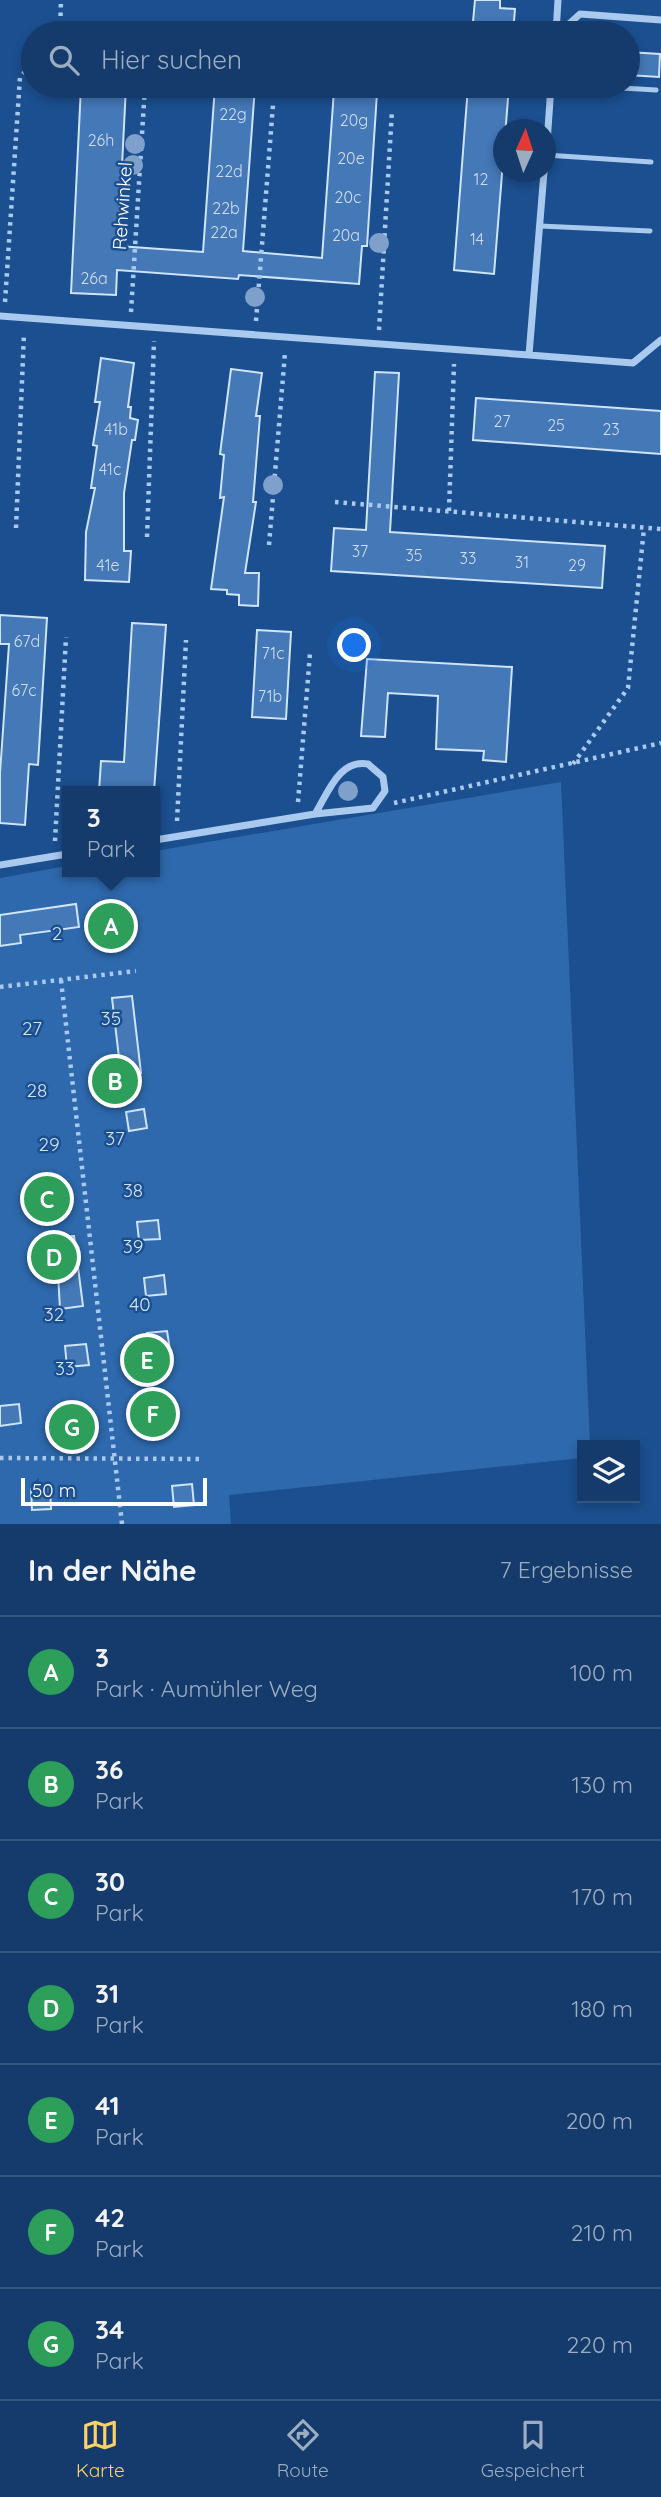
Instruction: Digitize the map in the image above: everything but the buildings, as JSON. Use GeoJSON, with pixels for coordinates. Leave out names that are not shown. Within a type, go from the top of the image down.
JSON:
{"type":"FeatureCollection","features":[{"type":"Feature","properties":{"kind":"street"},"geometry":{"type":"LineString","coordinates":[[557,21],[558,0]]}},
{"type":"Feature","properties":{"kind":"street"},"geometry":{"type":"LineString","coordinates":[[572,21],[580,14],[661,20]]}},
{"type":"Feature","properties":{"kind":"street"},"geometry":{"type":"LineString","coordinates":[[549,119],[550,98]]}},
{"type":"Feature","properties":{"kind":"street"},"geometry":{"type":"LineString","coordinates":[[529,355],[543,182]]}},
{"type":"Feature","properties":{"kind":"street"},"geometry":{"type":"LineString","coordinates":[[2,316],[633,363],[661,340]]}},
{"type":"Feature","properties":{"kind":"street"},"geometry":{"type":"LineString","coordinates":[[160,839],[315,814],[373,808],[383,797],[385,783],[374,767],[360,762],[340,773],[315,814]]}},
{"type":"Feature","properties":{"kind":"street"},"geometry":{"type":"LineString","coordinates":[[0,865],[62,855]]}},
{"type":"Feature","properties":{"kind":"lane"},"geometry":{"type":"LineString","coordinates":[[640,89],[656,90]]}},
{"type":"Feature","properties":{"kind":"lane"},"geometry":{"type":"LineString","coordinates":[[556,157],[651,162]]}},
{"type":"Feature","properties":{"kind":"lane"},"geometry":{"type":"LineString","coordinates":[[540,226],[650,231]]}},
{"type":"Feature","properties":{"kind":"path"},"geometry":{"type":"LineString","coordinates":[[60,21],[61,0]]}},
{"type":"Feature","properties":{"kind":"path"},"geometry":{"type":"LineString","coordinates":[[2,316],[21,75]]}},
{"type":"Feature","properties":{"kind":"path","name":"Rehwinkel"},"geometry":{"type":"LineString","coordinates":[[131,327],[144,98]]}},
{"type":"Feature","properties":{"kind":"path"},"geometry":{"type":"LineString","coordinates":[[255,336],[273,105]]}},
{"type":"Feature","properties":{"kind":"path"},"geometry":{"type":"LineString","coordinates":[[379,344],[392,110]]}},
{"type":"Feature","properties":{"kind":"path"},"geometry":{"type":"LineString","coordinates":[[16,528],[24,318]]}},
{"type":"Feature","properties":{"kind":"path"},"geometry":{"type":"LineString","coordinates":[[147,537],[154,329]]}},
{"type":"Feature","properties":{"kind":"path"},"geometry":{"type":"LineString","coordinates":[[269,545],[286,338]]}},
{"type":"Feature","properties":{"kind":"path"},"geometry":{"type":"LineString","coordinates":[[449,511],[455,349]]}},
{"type":"Feature","properties":{"kind":"path"},"geometry":{"type":"LineString","coordinates":[[335,502],[661,529]]}},
{"type":"Feature","properties":{"kind":"path"},"geometry":{"type":"LineString","coordinates":[[573,764],[628,688],[644,528]]}},
{"type":"Feature","properties":{"kind":"path"},"geometry":{"type":"LineString","coordinates":[[54,856],[66,638]]}},
{"type":"Feature","properties":{"kind":"path"},"geometry":{"type":"LineString","coordinates":[[176,836],[186,640]]}},
{"type":"Feature","properties":{"kind":"path"},"geometry":{"type":"LineString","coordinates":[[297,817],[310,653]]}},
{"type":"Feature","properties":{"kind":"path"},"geometry":{"type":"LineString","coordinates":[[373,808],[661,743]]}},
{"type":"Feature","properties":{"kind":"path"},"geometry":{"type":"LineString","coordinates":[[0,987],[136,971]]}},
{"type":"Feature","properties":{"kind":"path"},"geometry":{"type":"LineString","coordinates":[[61,980],[122,1524]]}},
{"type":"Feature","properties":{"kind":"path"},"geometry":{"type":"LineString","coordinates":[[0,1458],[201,1459]]}},
{"type":"Feature","properties":{"kind":"green space"},"geometry":{"type":"Polygon","coordinates":[[[561,782],[590,1440],[577,1440],[577,1459],[229,1495],[231,1524],[0,1524],[0,878],[62,867],[62,877],[160,877],[160,850],[561,782]]]}},
{"type":"Feature","properties":{"kind":"place","name":"3"},"geometry":{"type":"Point","coordinates":[111,926]}},
{"type":"Feature","properties":{"kind":"place","name":"36"},"geometry":{"type":"Point","coordinates":[115,1081]}},
{"type":"Feature","properties":{"kind":"place","name":"30"},"geometry":{"type":"Point","coordinates":[47,1199]}},
{"type":"Feature","properties":{"kind":"place","name":"31"},"geometry":{"type":"Point","coordinates":[54,1257]}},
{"type":"Feature","properties":{"kind":"place","name":"41"},"geometry":{"type":"Point","coordinates":[147,1360]}},
{"type":"Feature","properties":{"kind":"place","name":"42"},"geometry":{"type":"Point","coordinates":[153,1414]}},
{"type":"Feature","properties":{"kind":"place","name":"34"},"geometry":{"type":"Point","coordinates":[72,1427]}},
{"type":"Feature","properties":{"kind":"park label","name":"2"},"geometry":{"type":"Point","coordinates":[57,933]}},
{"type":"Feature","properties":{"kind":"park label","name":"35"},"geometry":{"type":"Point","coordinates":[111,1018]}},
{"type":"Feature","properties":{"kind":"park label","name":"27"},"geometry":{"type":"Point","coordinates":[32,1028]}},
{"type":"Feature","properties":{"kind":"park label","name":"28"},"geometry":{"type":"Point","coordinates":[37,1090]}},
{"type":"Feature","properties":{"kind":"park label","name":"37"},"geometry":{"type":"Point","coordinates":[115,1138]}},
{"type":"Feature","properties":{"kind":"park label","name":"29"},"geometry":{"type":"Point","coordinates":[49,1144]}},
{"type":"Feature","properties":{"kind":"park label","name":"38"},"geometry":{"type":"Point","coordinates":[133,1190]}},
{"type":"Feature","properties":{"kind":"park label","name":"39"},"geometry":{"type":"Point","coordinates":[133,1246]}},
{"type":"Feature","properties":{"kind":"park label","name":"40"},"geometry":{"type":"Point","coordinates":[140,1304]}},
{"type":"Feature","properties":{"kind":"park label","name":"32"},"geometry":{"type":"Point","coordinates":[54,1314]}},
{"type":"Feature","properties":{"kind":"park label","name":"33"},"geometry":{"type":"Point","coordinates":[65,1368]}}]}
